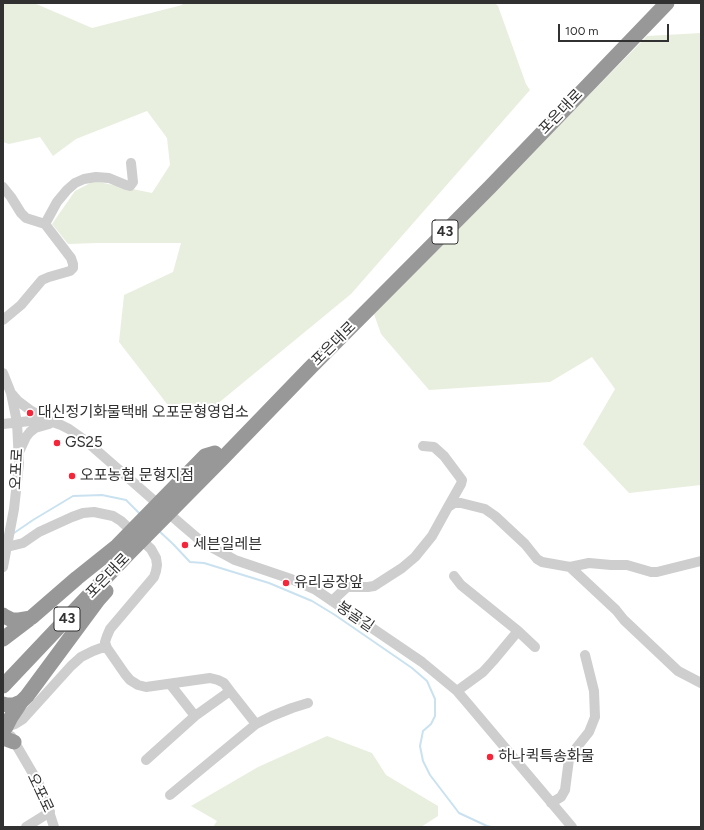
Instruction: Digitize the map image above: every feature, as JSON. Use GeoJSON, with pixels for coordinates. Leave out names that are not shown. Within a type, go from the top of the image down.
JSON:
{"type":"FeatureCollection","features":[{"type":"Feature","properties":{"kind":"highway","name":"포은대로"},"geometry":{"type":"LineString","coordinates":[[218,456],[654,3]]}},
{"type":"Feature","properties":{"kind":"highway","name":"포은대로"},"geometry":{"type":"LineString","coordinates":[[218,456],[310,368],[490,187],[667,3]]}},
{"type":"Feature","properties":{"kind":"highway"},"geometry":{"type":"LineString","coordinates":[[3,639],[32,617],[77,578],[125,552],[219,470],[218,456],[205,456],[125,552],[98,600],[27,696],[27,705]]}},
{"type":"Feature","properties":{"kind":"highway","name":"포은대로"},"geometry":{"type":"LineString","coordinates":[[4,681],[125,552]]}},
{"type":"Feature","properties":{"kind":"highway"},"geometry":{"type":"LineString","coordinates":[[3,615],[12,620],[32,617]]}},
{"type":"Feature","properties":{"kind":"highway"},"geometry":{"type":"LineString","coordinates":[[3,704],[14,706],[27,705]]}},
{"type":"Feature","properties":{"kind":"highway"},"geometry":{"type":"LineString","coordinates":[[6,732],[11,717],[27,705]]}},
{"type":"Feature","properties":{"kind":"street"},"geometry":{"type":"LineString","coordinates":[[45,224],[57,202],[75,183],[84,179],[96,177],[109,178],[126,186],[130,186],[133,182],[130,163]]}},
{"type":"Feature","properties":{"kind":"street"},"geometry":{"type":"LineString","coordinates":[[3,187],[26,218],[45,224],[74,264],[70,272],[42,280],[21,305],[3,320]]}},
{"type":"Feature","properties":{"kind":"street","name":"오포로"},"geometry":{"type":"LineString","coordinates":[[3,373],[11,392],[17,422],[19,454],[17,485],[8,527],[3,567]]}},
{"type":"Feature","properties":{"kind":"street"},"geometry":{"type":"LineString","coordinates":[[11,392],[18,401],[30,410],[53,422]]}},
{"type":"Feature","properties":{"kind":"street","name":"봉골길"},"geometry":{"type":"LineString","coordinates":[[3,424],[39,420],[53,422],[69,429],[86,441],[202,542],[235,560],[291,579],[316,590],[422,662],[457,691],[572,827]]}},
{"type":"Feature","properties":{"kind":"street"},"geometry":{"type":"LineString","coordinates":[[19,454],[26,437],[30,432],[41,425],[53,422]]}},
{"type":"Feature","properties":{"kind":"street"},"geometry":{"type":"LineString","coordinates":[[332,601],[347,587],[374,586],[402,568],[415,557],[432,536],[462,480],[444,456],[434,447],[423,446]]}},
{"type":"Feature","properties":{"kind":"street"},"geometry":{"type":"LineString","coordinates":[[448,507],[454,503],[461,503],[485,509],[495,516],[525,544],[537,559],[542,562],[570,567],[589,563],[627,565],[651,572],[657,572],[701,561]]}},
{"type":"Feature","properties":{"kind":"street"},"geometry":{"type":"LineString","coordinates":[[7,544],[23,543],[39,532],[83,513],[94,512],[113,516],[121,521],[151,549],[156,558],[157,565],[154,577],[110,629],[105,642],[107,648],[130,680],[138,685],[146,687],[210,678],[224,683],[256,724]]}},
{"type":"Feature","properties":{"kind":"street"},"geometry":{"type":"LineString","coordinates":[[570,567],[678,671],[701,683]]}},
{"type":"Feature","properties":{"kind":"street"},"geometry":{"type":"LineString","coordinates":[[454,576],[460,585],[518,631],[534,647]]}},
{"type":"Feature","properties":{"kind":"street"},"geometry":{"type":"LineString","coordinates":[[457,691],[483,672],[518,631]]}},
{"type":"Feature","properties":{"kind":"street"},"geometry":{"type":"LineString","coordinates":[[27,705],[81,657],[92,651],[107,648]]}},
{"type":"Feature","properties":{"kind":"street"},"geometry":{"type":"LineString","coordinates":[[551,803],[561,797],[564,790],[569,759],[589,732],[595,717],[594,691],[585,654]]}},
{"type":"Feature","properties":{"kind":"street"},"geometry":{"type":"LineString","coordinates":[[170,684],[195,716]]}},
{"type":"Feature","properties":{"kind":"street"},"geometry":{"type":"LineString","coordinates":[[146,760],[195,716],[230,690]]}},
{"type":"Feature","properties":{"kind":"street"},"geometry":{"type":"LineString","coordinates":[[170,795],[256,724],[272,716],[308,703]]}},
{"type":"Feature","properties":{"kind":"street","name":"오포로"},"geometry":{"type":"LineString","coordinates":[[6,732],[38,784],[50,812],[54,827]]}},
{"type":"Feature","properties":{"kind":"street"},"geometry":{"type":"LineString","coordinates":[[26,827],[50,812]]}},
{"type":"Feature","properties":{"kind":"green space"},"geometry":{"type":"Polygon","coordinates":[[[3,3],[34,3],[92,28],[182,5],[183,3],[495,3],[498,6],[526,84],[530,90],[351,294],[216,405],[167,404],[119,342],[124,295],[173,272],[181,243],[68,244],[52,224],[75,191],[94,181],[152,193],[170,165],[167,138],[147,111],[76,139],[53,156],[40,137],[9,144],[3,142],[3,3]]]}},
{"type":"Feature","properties":{"kind":"green space"},"geometry":{"type":"Polygon","coordinates":[[[701,33],[701,485],[629,493],[583,444],[615,389],[592,357],[550,382],[429,390],[381,334],[374,314],[647,36],[701,33]]]}},
{"type":"Feature","properties":{"kind":"green space"},"geometry":{"type":"Polygon","coordinates":[[[327,736],[372,753],[386,775],[438,806],[438,816],[421,827],[213,827],[217,821],[191,806],[258,767],[327,736]]]}},
{"type":"Feature","properties":{"kind":"waterway"},"geometry":{"type":"LineString","coordinates":[[14,533],[73,496],[102,495],[126,500],[140,514]]}},
{"type":"Feature","properties":{"kind":"waterway"},"geometry":{"type":"LineString","coordinates":[[158,530],[190,562],[204,563],[269,583],[312,601],[412,668],[427,681],[435,699],[435,716],[431,724],[423,731],[420,746],[423,761],[430,775],[459,813],[491,827]]}},
{"type":"Feature","properties":{"kind":"place","name":"대신정기화물택배 오포문형영업소"},"geometry":{"type":"Point","coordinates":[30,413]}},
{"type":"Feature","properties":{"kind":"place","name":"GS25"},"geometry":{"type":"Point","coordinates":[57,443]}},
{"type":"Feature","properties":{"kind":"place","name":"오포농협 문형지점"},"geometry":{"type":"Point","coordinates":[72,476]}},
{"type":"Feature","properties":{"kind":"place","name":"세븐일레븐"},"geometry":{"type":"Point","coordinates":[185,545]}},
{"type":"Feature","properties":{"kind":"place","name":"유리공장앞"},"geometry":{"type":"Point","coordinates":[286,583]}},
{"type":"Feature","properties":{"kind":"place","name":"하나퀵특송화물"},"geometry":{"type":"Point","coordinates":[490,757]}}]}
